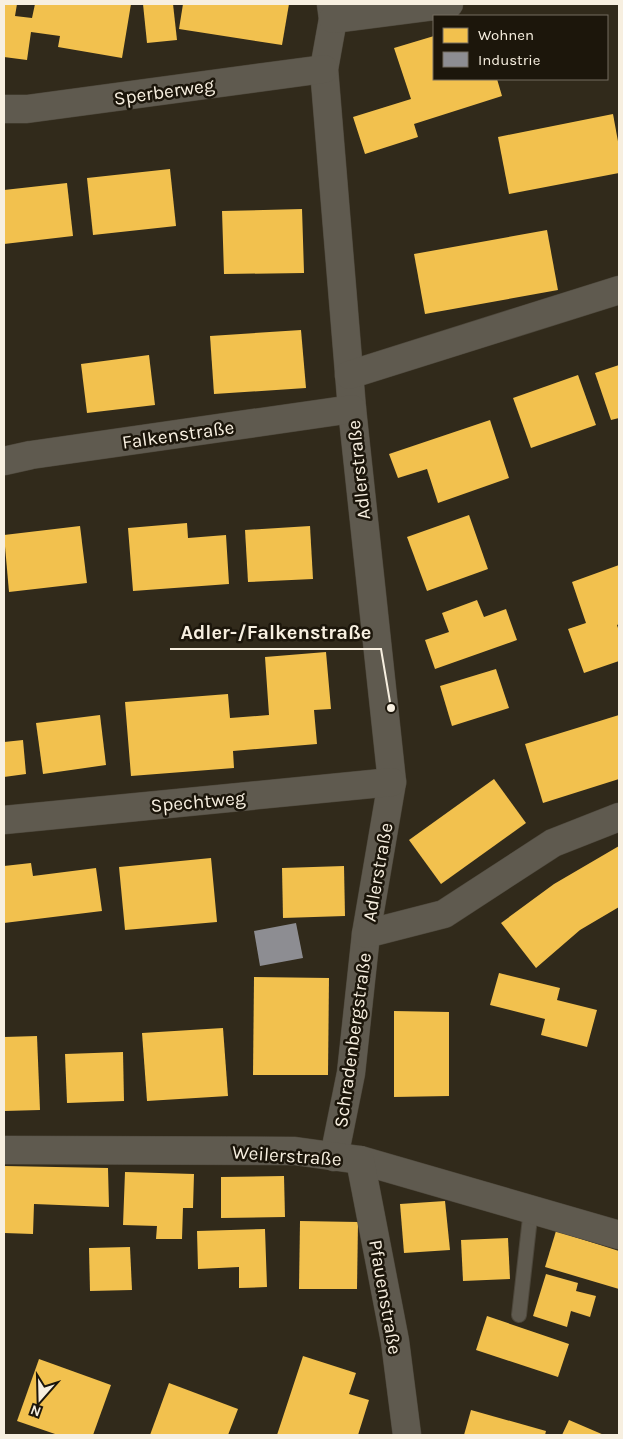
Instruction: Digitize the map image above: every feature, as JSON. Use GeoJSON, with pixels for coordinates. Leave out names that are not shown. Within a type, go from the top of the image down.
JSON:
{"type":"FeatureCollection","features":[{"type":"Feature","properties":{"kind":"street"},"geometry":{"type":"LineString","coordinates":[[332,12],[449,4]]}},
{"type":"Feature","properties":{"kind":"street","name":"Adlerstraße"},"geometry":{"type":"LineString","coordinates":[[332,12],[324,69],[352,408],[392,782],[366,934]]}},
{"type":"Feature","properties":{"kind":"street","name":"Sperberweg"},"geometry":{"type":"LineString","coordinates":[[4,109],[27,109],[324,69]]}},
{"type":"Feature","properties":{"kind":"street"},"geometry":{"type":"LineString","coordinates":[[349,376],[619,290]]}},
{"type":"Feature","properties":{"kind":"street","name":"Falkenstraße"},"geometry":{"type":"LineString","coordinates":[[4,461],[31,455],[352,408]]}},
{"type":"Feature","properties":{"kind":"street","name":"Spechtweg"},"geometry":{"type":"LineString","coordinates":[[4,820],[392,782]]}},
{"type":"Feature","properties":{"kind":"street","name":"Schradenbergstraße"},"geometry":{"type":"LineString","coordinates":[[347,1158],[351,1073],[366,934],[444,914],[552,843],[619,817]]}},
{"type":"Feature","properties":{"kind":"street","name":"Weilerstraße"},"geometry":{"type":"LineString","coordinates":[[4,1150],[295,1151],[347,1158],[619,1235]]}},
{"type":"Feature","properties":{"kind":"street","name":"Pfauenstraße"},"geometry":{"type":"LineString","coordinates":[[347,1158],[395,1341],[408,1435]]}},
{"type":"Feature","properties":{"kind":"lane"},"geometry":{"type":"LineString","coordinates":[[520,1315],[532,1209]]}},
{"type":"Feature","properties":{"kind":"building: Wohnen"},"geometry":{"type":"Polygon","coordinates":[[[4,4],[17,4],[15,16],[32,18],[35,4],[131,4],[122,58],[58,47],[60,36],[31,32],[27,60],[4,57],[4,4]]]}},
{"type":"Feature","properties":{"kind":"building: Wohnen"},"geometry":{"type":"Polygon","coordinates":[[[143,4],[173,4],[177,40],[147,43],[143,4]]]}},
{"type":"Feature","properties":{"kind":"building: Wohnen"},"geometry":{"type":"Polygon","coordinates":[[[183,4],[289,4],[282,45],[179,29],[183,4]]]}},
{"type":"Feature","properties":{"kind":"building: Wohnen"},"geometry":{"type":"Polygon","coordinates":[[[433,36],[433,80],[497,80],[502,96],[414,124],[418,137],[365,154],[353,117],[411,99],[394,48],[433,36]]]}},
{"type":"Feature","properties":{"kind":"building: Wohnen"},"geometry":{"type":"Polygon","coordinates":[[[613,114],[619,147],[619,173],[509,194],[498,137],[613,114]]]}},
{"type":"Feature","properties":{"kind":"building: Wohnen"},"geometry":{"type":"Polygon","coordinates":[[[170,169],[176,226],[93,235],[87,178],[170,169]]]}},
{"type":"Feature","properties":{"kind":"building: Wohnen"},"geometry":{"type":"Polygon","coordinates":[[[67,183],[73,236],[4,244],[4,190],[67,183]]]}},
{"type":"Feature","properties":{"kind":"building: Wohnen"},"geometry":{"type":"Polygon","coordinates":[[[302,209],[304,273],[224,274],[222,211],[302,209]]]}},
{"type":"Feature","properties":{"kind":"building: Wohnen"},"geometry":{"type":"Polygon","coordinates":[[[547,230],[558,290],[425,314],[414,254],[547,230]]]}},
{"type":"Feature","properties":{"kind":"building: Wohnen"},"geometry":{"type":"Polygon","coordinates":[[[301,330],[306,388],[214,394],[210,336],[301,330]]]}},
{"type":"Feature","properties":{"kind":"building: Wohnen"},"geometry":{"type":"Polygon","coordinates":[[[149,355],[155,405],[87,413],[81,364],[149,355]]]}},
{"type":"Feature","properties":{"kind":"building: Wohnen"},"geometry":{"type":"Polygon","coordinates":[[[619,365],[619,418],[611,420],[595,373],[619,365]]]}},
{"type":"Feature","properties":{"kind":"building: Wohnen"},"geometry":{"type":"Polygon","coordinates":[[[578,375],[596,425],[531,448],[513,398],[578,375]]]}},
{"type":"Feature","properties":{"kind":"building: Wohnen"},"geometry":{"type":"Polygon","coordinates":[[[490,420],[509,478],[438,503],[427,469],[398,478],[389,454],[490,420]]]}},
{"type":"Feature","properties":{"kind":"building: Wohnen"},"geometry":{"type":"Polygon","coordinates":[[[469,515],[488,569],[427,591],[407,537],[469,515]]]}},
{"type":"Feature","properties":{"kind":"building: Wohnen"},"geometry":{"type":"Polygon","coordinates":[[[187,523],[188,538],[226,535],[229,584],[133,591],[128,528],[187,523]]]}},
{"type":"Feature","properties":{"kind":"building: Wohnen"},"geometry":{"type":"Polygon","coordinates":[[[80,526],[87,583],[9,592],[4,535],[80,526]]]}},
{"type":"Feature","properties":{"kind":"building: Wohnen"},"geometry":{"type":"Polygon","coordinates":[[[310,526],[313,579],[248,582],[245,530],[310,526]]]}},
{"type":"Feature","properties":{"kind":"building: Wohnen"},"geometry":{"type":"Polygon","coordinates":[[[619,565],[619,624],[617,625],[619,631],[619,661],[584,673],[568,629],[586,623],[572,582],[619,565]]]}},
{"type":"Feature","properties":{"kind":"building: Wohnen"},"geometry":{"type":"Polygon","coordinates":[[[477,600],[484,617],[506,609],[517,640],[435,669],[425,640],[449,632],[442,613],[477,600]]]}},
{"type":"Feature","properties":{"kind":"building: Wohnen"},"geometry":{"type":"Polygon","coordinates":[[[326,652],[331,709],[314,710],[317,744],[233,751],[234,768],[131,776],[125,702],[228,694],[230,718],[269,715],[265,657],[326,652]]]}},
{"type":"Feature","properties":{"kind":"building: Wohnen"},"geometry":{"type":"Polygon","coordinates":[[[496,669],[509,708],[452,726],[440,686],[496,669]]]}},
{"type":"Feature","properties":{"kind":"building: Wohnen"},"geometry":{"type":"Polygon","coordinates":[[[100,715],[106,765],[43,774],[36,723],[100,715]]]}},
{"type":"Feature","properties":{"kind":"building: Wohnen"},"geometry":{"type":"Polygon","coordinates":[[[619,715],[619,779],[543,803],[525,744],[619,715]]]}},
{"type":"Feature","properties":{"kind":"building: Wohnen"},"geometry":{"type":"Polygon","coordinates":[[[23,740],[26,774],[4,777],[4,742],[23,740]]]}},
{"type":"Feature","properties":{"kind":"building: Wohnen"},"geometry":{"type":"Polygon","coordinates":[[[494,779],[526,823],[441,884],[409,840],[494,779]]]}},
{"type":"Feature","properties":{"kind":"building: Wohnen"},"geometry":{"type":"Polygon","coordinates":[[[619,846],[619,907],[580,930],[536,968],[501,923],[554,884],[619,846]]]}},
{"type":"Feature","properties":{"kind":"building: Wohnen"},"geometry":{"type":"Polygon","coordinates":[[[211,858],[217,922],[125,930],[119,867],[211,858]]]}},
{"type":"Feature","properties":{"kind":"building: Wohnen"},"geometry":{"type":"Polygon","coordinates":[[[31,863],[33,876],[96,868],[102,911],[4,923],[4,866],[31,863]]]}},
{"type":"Feature","properties":{"kind":"building: Wohnen"},"geometry":{"type":"Polygon","coordinates":[[[344,866],[345,916],[283,918],[282,868],[344,866]]]}},
{"type":"Feature","properties":{"kind":"building: Wohnen"},"geometry":{"type":"Polygon","coordinates":[[[499,973],[560,988],[557,1000],[597,1010],[587,1047],[541,1035],[545,1019],[490,1005],[499,973]]]}},
{"type":"Feature","properties":{"kind":"building: Wohnen"},"geometry":{"type":"Polygon","coordinates":[[[254,977],[329,978],[328,1075],[253,1075],[254,977]]]}},
{"type":"Feature","properties":{"kind":"building: Wohnen"},"geometry":{"type":"Polygon","coordinates":[[[394,1011],[449,1012],[449,1096],[394,1097],[394,1011]]]}},
{"type":"Feature","properties":{"kind":"building: Wohnen"},"geometry":{"type":"Polygon","coordinates":[[[223,1028],[228,1096],[147,1101],[142,1033],[223,1028]]]}},
{"type":"Feature","properties":{"kind":"building: Wohnen"},"geometry":{"type":"Polygon","coordinates":[[[37,1036],[40,1110],[4,1111],[4,1037],[37,1036]]]}},
{"type":"Feature","properties":{"kind":"building: Wohnen"},"geometry":{"type":"Polygon","coordinates":[[[123,1052],[124,1101],[67,1103],[65,1054],[123,1052]]]}},
{"type":"Feature","properties":{"kind":"building: Wohnen"},"geometry":{"type":"Polygon","coordinates":[[[4,1166],[108,1168],[109,1207],[34,1204],[33,1234],[4,1233],[4,1166]]]}},
{"type":"Feature","properties":{"kind":"building: Wohnen"},"geometry":{"type":"Polygon","coordinates":[[[125,1172],[194,1174],[193,1208],[183,1208],[182,1239],[156,1239],[157,1226],[123,1225],[125,1172]]]}},
{"type":"Feature","properties":{"kind":"building: Wohnen"},"geometry":{"type":"Polygon","coordinates":[[[284,1176],[285,1217],[221,1218],[221,1177],[284,1176]]]}},
{"type":"Feature","properties":{"kind":"building: Wohnen"},"geometry":{"type":"Polygon","coordinates":[[[445,1201],[450,1250],[404,1253],[400,1204],[445,1201]]]}},
{"type":"Feature","properties":{"kind":"building: Wohnen"},"geometry":{"type":"Polygon","coordinates":[[[300,1221],[358,1222],[357,1289],[299,1289],[300,1221]]]}},
{"type":"Feature","properties":{"kind":"building: Wohnen"},"geometry":{"type":"Polygon","coordinates":[[[265,1229],[267,1287],[239,1288],[239,1267],[198,1269],[197,1231],[265,1229]]]}},
{"type":"Feature","properties":{"kind":"building: Wohnen"},"geometry":{"type":"Polygon","coordinates":[[[556,1231],[619,1251],[619,1289],[545,1267],[556,1231]]]}},
{"type":"Feature","properties":{"kind":"building: Wohnen"},"geometry":{"type":"Polygon","coordinates":[[[508,1238],[510,1279],[463,1281],[461,1240],[508,1238]]]}},
{"type":"Feature","properties":{"kind":"building: Wohnen"},"geometry":{"type":"Polygon","coordinates":[[[130,1247],[132,1290],[90,1291],[89,1248],[130,1247]]]}},
{"type":"Feature","properties":{"kind":"building: Wohnen"},"geometry":{"type":"Polygon","coordinates":[[[546,1274],[578,1283],[576,1291],[596,1296],[590,1317],[571,1311],[567,1327],[533,1316],[546,1274]]]}},
{"type":"Feature","properties":{"kind":"building: Wohnen"},"geometry":{"type":"Polygon","coordinates":[[[487,1316],[569,1344],[558,1377],[476,1350],[487,1316]]]}},
{"type":"Feature","properties":{"kind":"building: Wohnen"},"geometry":{"type":"Polygon","coordinates":[[[303,1356],[356,1373],[349,1394],[369,1400],[358,1435],[277,1435],[303,1356]]]}},
{"type":"Feature","properties":{"kind":"building: Wohnen"},"geometry":{"type":"Polygon","coordinates":[[[39,1359],[111,1385],[93,1435],[58,1435],[17,1421],[39,1359]]]}},
{"type":"Feature","properties":{"kind":"building: Wohnen"},"geometry":{"type":"Polygon","coordinates":[[[169,1383],[238,1409],[228,1435],[150,1435],[169,1383]]]}},
{"type":"Feature","properties":{"kind":"building: Wohnen"},"geometry":{"type":"Polygon","coordinates":[[[471,1410],[546,1431],[545,1435],[464,1435],[471,1410]]]}},
{"type":"Feature","properties":{"kind":"building: Wohnen"},"geometry":{"type":"Polygon","coordinates":[[[569,1420],[604,1435],[562,1435],[569,1420]]]}},
{"type":"Feature","properties":{"kind":"building: Industrie"},"geometry":{"type":"Polygon","coordinates":[[[296,923],[303,958],[260,966],[254,931],[296,923]]]}},
{"type":"Feature","properties":{"kind":"place","name":"Adler-/Falkenstraße"},"geometry":{"type":"Point","coordinates":[391,708]}}]}
